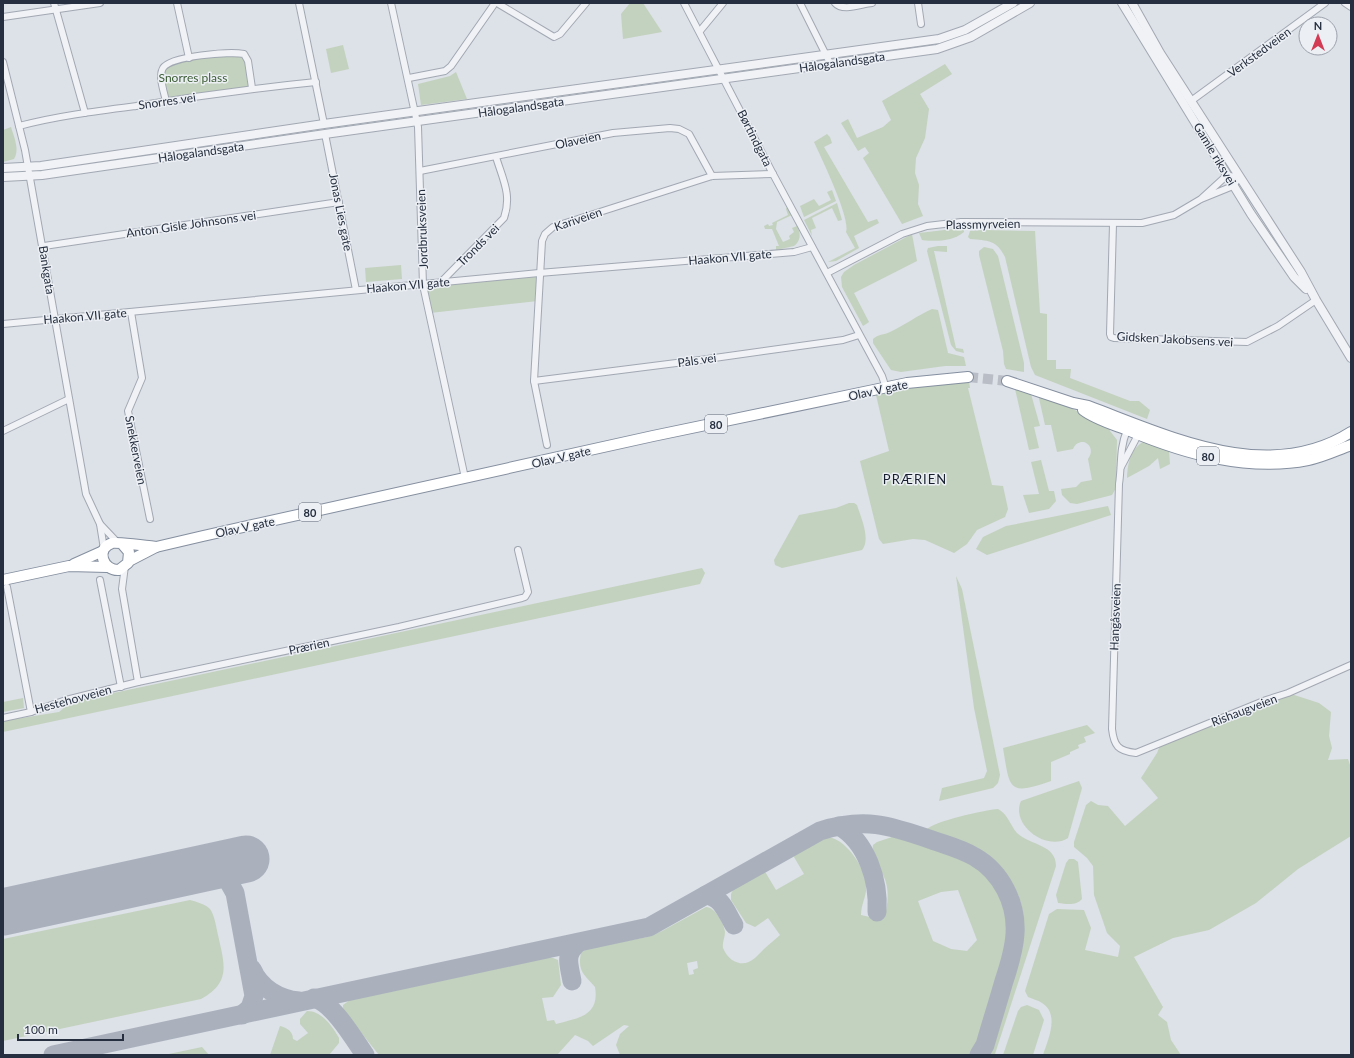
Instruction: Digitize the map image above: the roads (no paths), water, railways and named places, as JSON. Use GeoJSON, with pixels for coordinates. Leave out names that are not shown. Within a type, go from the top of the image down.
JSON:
{"type":"FeatureCollection","features":[{"type":"Feature","properties":{"kind":"highway","name":"Olav V gate"},"geometry":{"type":"LineString","coordinates":[[120,544],[156,547],[653,436],[886,388],[925,381],[968,377]]}},
{"type":"Feature","properties":{"kind":"highway","name":"80"},"geometry":{"type":"LineString","coordinates":[[1008,381],[1073,404],[1088,406],[1214,450],[1260,456],[1286,454],[1322,446],[1351,432]]}},
{"type":"Feature","properties":{"kind":"highway","name":"80"},"geometry":{"type":"LineString","coordinates":[[1073,404],[1085,412],[1139,435],[1168,446],[1201,455],[1257,463],[1278,463],[1308,460],[1351,445]]}},
{"type":"Feature","properties":{"kind":"highway","name":"80"},"geometry":{"type":"LineString","coordinates":[[5,584],[69,566],[104,550],[109,544],[120,544]]}},
{"type":"Feature","properties":{"kind":"highway"},"geometry":{"type":"LineString","coordinates":[[120,544],[129,552],[127,564]]}},
{"type":"Feature","properties":{"kind":"highway","name":"Olav V gate"},"geometry":{"type":"LineString","coordinates":[[127,564],[156,547]]}},
{"type":"Feature","properties":{"kind":"highway"},"geometry":{"type":"LineString","coordinates":[[104,550],[103,560],[109,568]]}},
{"type":"Feature","properties":{"kind":"highway","name":"80"},"geometry":{"type":"LineString","coordinates":[[69,566],[119,570],[127,564]]}},
{"type":"Feature","properties":{"kind":"street"},"geometry":{"type":"LineString","coordinates":[[3,17],[55,6],[100,3]]}},
{"type":"Feature","properties":{"kind":"street"},"geometry":{"type":"LineString","coordinates":[[176,3],[189,58]]}},
{"type":"Feature","properties":{"kind":"street"},"geometry":{"type":"LineString","coordinates":[[299,3],[324,124]]}},
{"type":"Feature","properties":{"kind":"street","name":"Jordbruksveien"},"geometry":{"type":"LineString","coordinates":[[391,3],[416,112],[420,171],[423,285],[465,478]]}},
{"type":"Feature","properties":{"kind":"street"},"geometry":{"type":"LineString","coordinates":[[409,78],[445,71],[451,66],[490,6],[496,3],[554,37],[560,34],[586,3]]}},
{"type":"Feature","properties":{"kind":"street","name":"Børtindgata"},"geometry":{"type":"LineString","coordinates":[[684,3],[725,78],[773,174],[827,273]]}},
{"type":"Feature","properties":{"kind":"street"},"geometry":{"type":"LineString","coordinates":[[700,31],[723,3]]}},
{"type":"Feature","properties":{"kind":"street"},"geometry":{"type":"LineString","coordinates":[[800,3],[830,63]]}},
{"type":"Feature","properties":{"kind":"street"},"geometry":{"type":"LineString","coordinates":[[835,3],[840,7],[845,8],[872,3]]}},
{"type":"Feature","properties":{"kind":"street"},"geometry":{"type":"LineString","coordinates":[[918,3],[921,24]]}},
{"type":"Feature","properties":{"kind":"street","name":"Hålogalandsgata"},"geometry":{"type":"LineString","coordinates":[[3,168],[28,167],[947,37],[965,30],[1013,3]]}},
{"type":"Feature","properties":{"kind":"street","name":"Hålogalandsgata"},"geometry":{"type":"LineString","coordinates":[[3,177],[42,175],[949,46],[971,37],[1030,3]]}},
{"type":"Feature","properties":{"kind":"street","name":"Gamle riksvei"},"geometry":{"type":"LineString","coordinates":[[1122,3],[1234,186],[1294,277],[1316,300]]}},
{"type":"Feature","properties":{"kind":"street","name":"Gamle riksvei"},"geometry":{"type":"LineString","coordinates":[[1132,3],[1191,101],[1301,272],[1351,358]]}},
{"type":"Feature","properties":{"kind":"street","name":"Verkstedveien"},"geometry":{"type":"LineString","coordinates":[[1191,101],[1325,3]]}},
{"type":"Feature","properties":{"kind":"street"},"geometry":{"type":"LineString","coordinates":[[1346,3],[1351,7]]}},
{"type":"Feature","properties":{"kind":"street"},"geometry":{"type":"LineString","coordinates":[[55,6],[85,113]]}},
{"type":"Feature","properties":{"kind":"street"},"geometry":{"type":"LineString","coordinates":[[166,101],[161,74],[163,67],[169,62],[189,58],[236,52],[244,54],[248,60],[252,88]]}},
{"type":"Feature","properties":{"kind":"street","name":"Bankgata"},"geometry":{"type":"LineString","coordinates":[[3,62],[20,126],[44,246],[86,494],[100,524],[104,550]]}},
{"type":"Feature","properties":{"kind":"street","name":"Snorres vei"},"geometry":{"type":"LineString","coordinates":[[20,126],[85,113],[252,88],[316,82]]}},
{"type":"Feature","properties":{"kind":"street","name":"Olaveien"},"geometry":{"type":"LineString","coordinates":[[420,171],[612,133],[650,128],[679,129],[689,134],[712,176]]}},
{"type":"Feature","properties":{"kind":"street","name":"Jonas Lies gate"},"geometry":{"type":"LineString","coordinates":[[325,134],[356,290]]}},
{"type":"Feature","properties":{"kind":"street","name":"Tronds vei"},"geometry":{"type":"LineString","coordinates":[[440,283],[504,218],[509,206],[509,195],[496,157]]}},
{"type":"Feature","properties":{"kind":"street","name":"Kariveien"},"geometry":{"type":"LineString","coordinates":[[547,445],[534,381],[539,273],[542,241],[548,230],[712,176],[773,174]]}},
{"type":"Feature","properties":{"kind":"street"},"geometry":{"type":"LineString","coordinates":[[1229,176],[1239,177],[1234,186]]}},
{"type":"Feature","properties":{"kind":"street","name":"Plassmyrveien"},"geometry":{"type":"LineString","coordinates":[[827,273],[902,234],[927,226],[961,222],[1142,223],[1174,215],[1201,199],[1229,176]]}},
{"type":"Feature","properties":{"kind":"street","name":"Plassmyrveien"},"geometry":{"type":"LineString","coordinates":[[1201,199],[1234,186]]}},
{"type":"Feature","properties":{"kind":"street","name":"Anton Gisle Johnsons vei"},"geometry":{"type":"LineString","coordinates":[[44,246],[339,202]]}},
{"type":"Feature","properties":{"kind":"street","name":"Gidsken Jakobsens vei"},"geometry":{"type":"LineString","coordinates":[[1113,224],[1111,337],[1247,342],[1260,336],[1316,300]]}},
{"type":"Feature","properties":{"kind":"street","name":"Haakon VII gate"},"geometry":{"type":"LineString","coordinates":[[3,324],[55,317],[131,312],[539,273],[794,252],[812,247]]}},
{"type":"Feature","properties":{"kind":"street"},"geometry":{"type":"LineString","coordinates":[[827,273],[886,388]]}},
{"type":"Feature","properties":{"kind":"street","name":"Snekkerveien"},"geometry":{"type":"LineString","coordinates":[[131,312],[142,378],[128,411],[150,519]]}},
{"type":"Feature","properties":{"kind":"street","name":"Påls vei"},"geometry":{"type":"LineString","coordinates":[[534,381],[843,340],[860,335]]}},
{"type":"Feature","properties":{"kind":"street"},"geometry":{"type":"LineString","coordinates":[[3,431],[69,399]]}},
{"type":"Feature","properties":{"kind":"street"},"geometry":{"type":"LineString","coordinates":[[1137,424],[1139,435],[1121,467],[1120,453],[1127,430],[1137,424]]}},
{"type":"Feature","properties":{"kind":"street","name":"Hangåsveien"},"geometry":{"type":"LineString","coordinates":[[1121,467],[1119,484],[1112,729],[1117,747],[1125,752],[1136,753]]}},
{"type":"Feature","properties":{"kind":"street","name":"Bankgata"},"geometry":{"type":"LineString","coordinates":[[100,524],[120,544]]}},
{"type":"Feature","properties":{"kind":"street","name":"Prærien"},"geometry":{"type":"LineString","coordinates":[[138,682],[399,627],[525,597],[528,592],[518,550]]}},
{"type":"Feature","properties":{"kind":"street"},"geometry":{"type":"LineString","coordinates":[[122,589],[127,564]]}},
{"type":"Feature","properties":{"kind":"street"},"geometry":{"type":"LineString","coordinates":[[109,568],[117,576],[122,589],[138,682]]}},
{"type":"Feature","properties":{"kind":"street","name":"Hestehovveien"},"geometry":{"type":"LineString","coordinates":[[100,580],[120,687]]}},
{"type":"Feature","properties":{"kind":"street","name":"Hestehovveien"},"geometry":{"type":"LineString","coordinates":[[5,584],[31,712],[66,700],[138,682]]}},
{"type":"Feature","properties":{"kind":"street","name":"Rishaugveien"},"geometry":{"type":"LineString","coordinates":[[1136,753],[1266,700],[1288,693],[1351,665]]}},
{"type":"Feature","properties":{"kind":"street"},"geometry":{"type":"LineString","coordinates":[[3,718],[31,712]]}},
{"type":"Feature","properties":{"kind":"tunnel"},"geometry":{"type":"LineString","coordinates":[[968,377],[1007,381]]}},
{"type":"Feature","properties":{"kind":"district","name":"PRÆRIEN"},"geometry":{"type":"Point","coordinates":[915,479]}},
{"type":"Feature","properties":{"kind":"park label","name":"Snorres plass"},"geometry":{"type":"Point","coordinates":[193,77]}}]}
